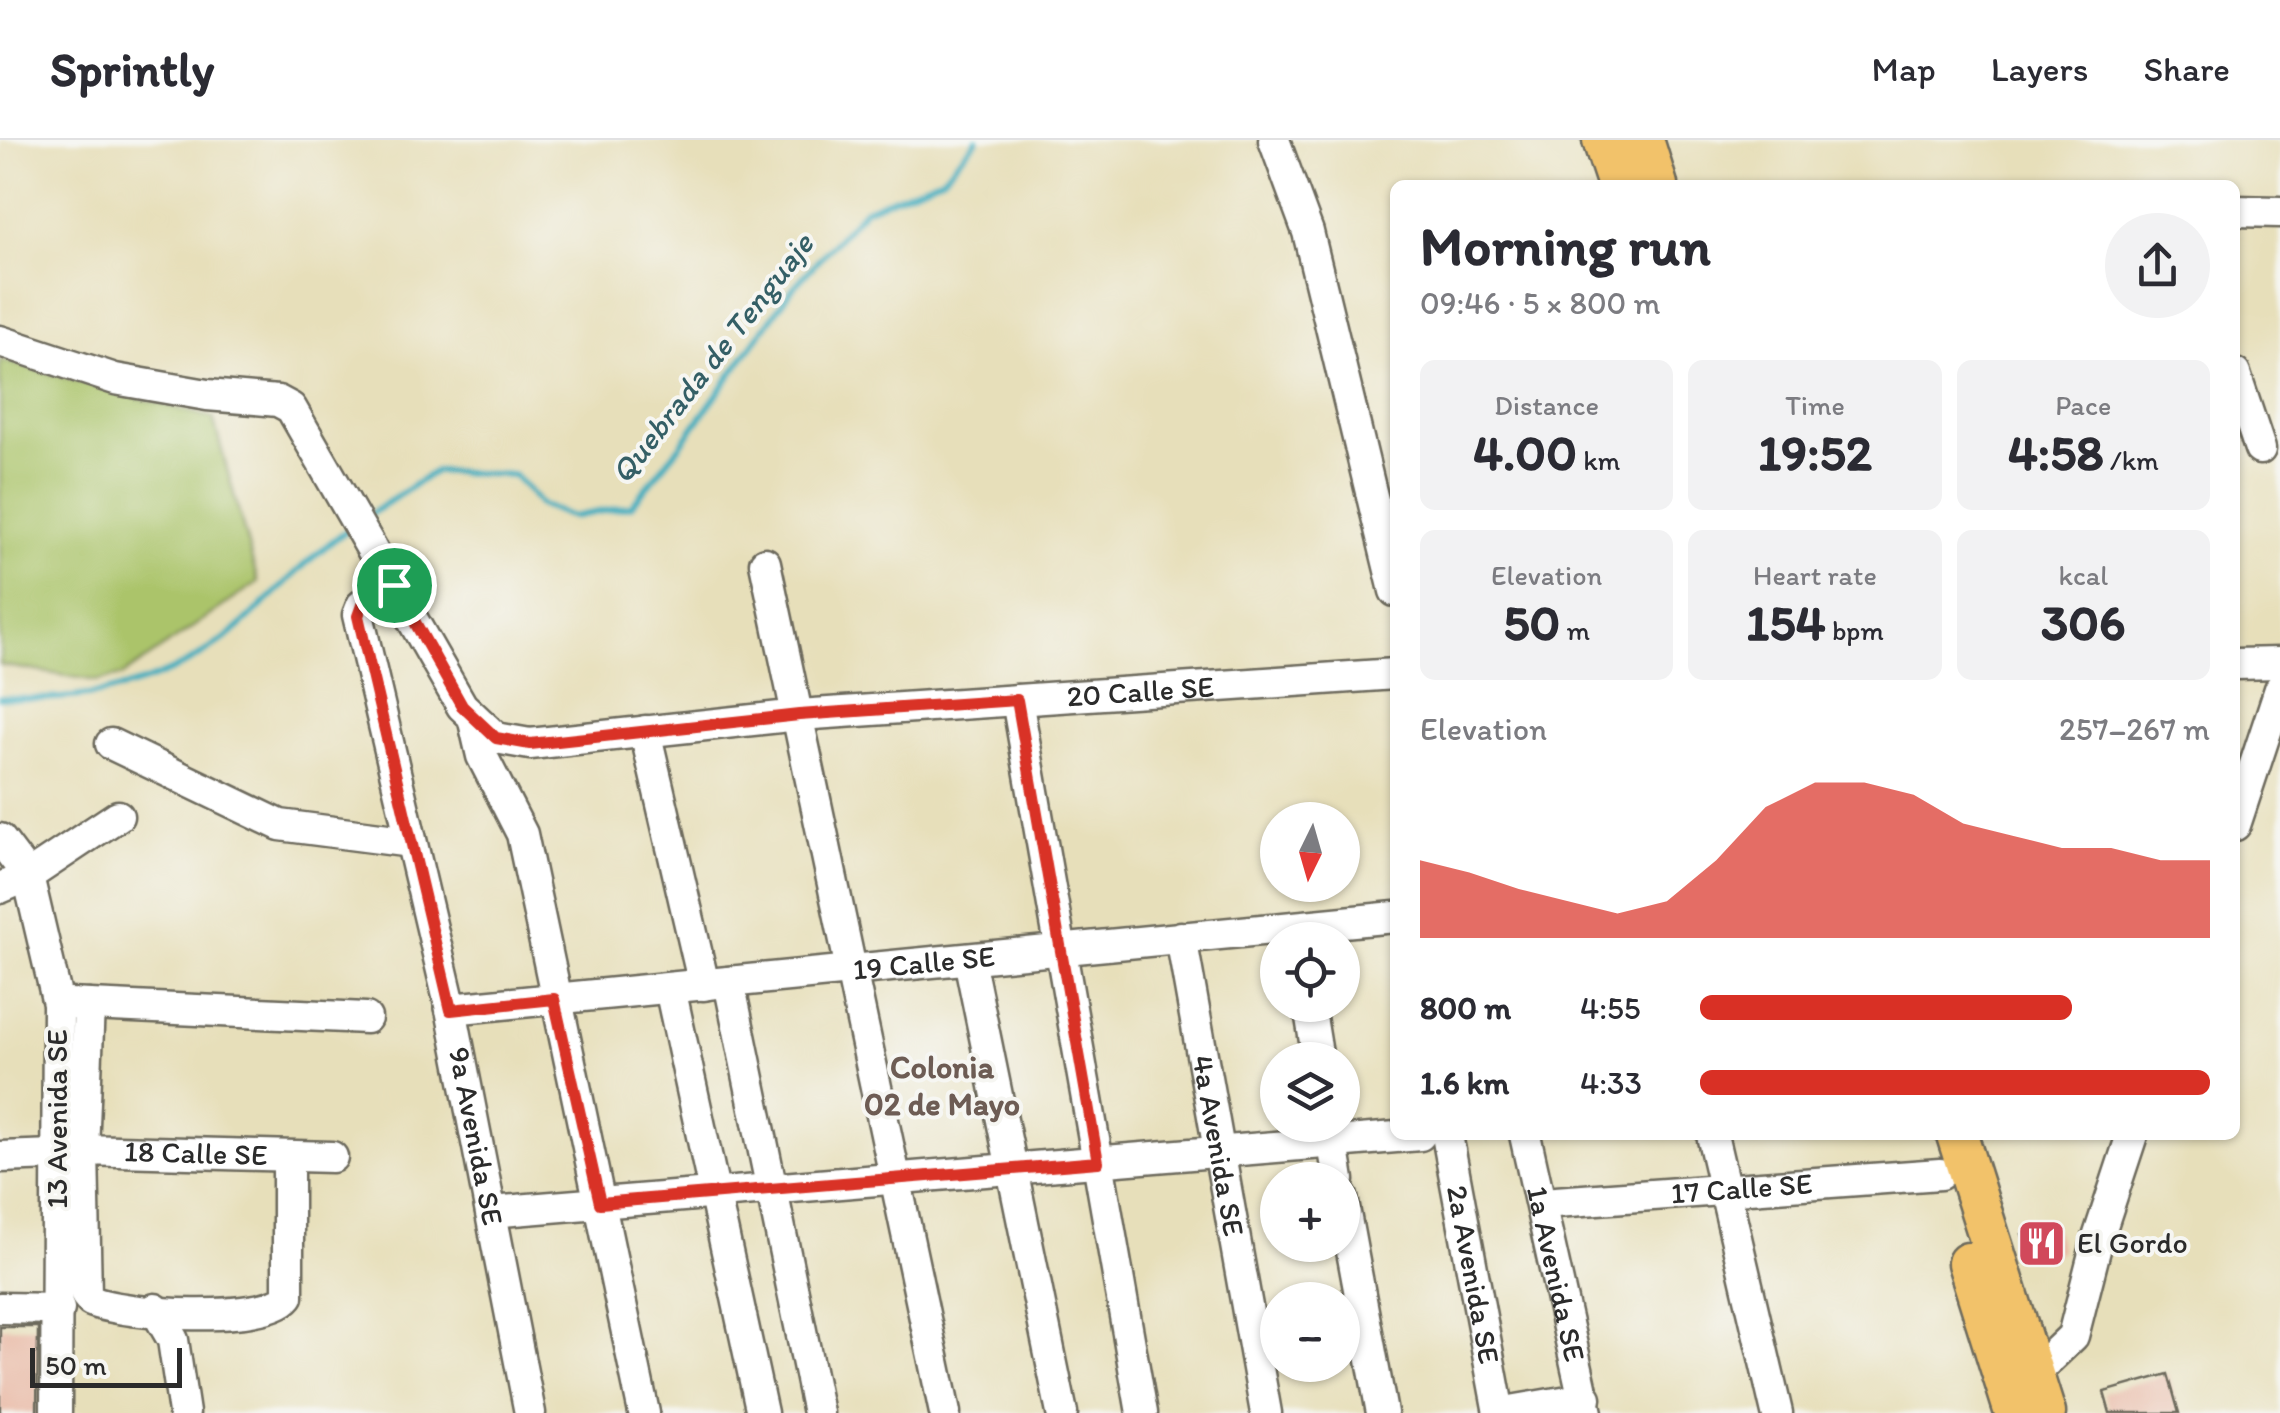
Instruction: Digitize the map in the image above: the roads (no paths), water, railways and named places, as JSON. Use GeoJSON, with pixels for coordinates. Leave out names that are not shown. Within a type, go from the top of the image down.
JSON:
{"type":"FeatureCollection","features":[{"type":"Feature","properties":{"kind":"main road"},"geometry":{"type":"LineString","coordinates":[[1604,140],[1616,180]]}},
{"type":"Feature","properties":{"kind":"main road"},"geometry":{"type":"LineString","coordinates":[[1643,140],[1655,180]]}},
{"type":"Feature","properties":{"kind":"main road"},"geometry":{"type":"LineString","coordinates":[[1930,1140],[2015,1413]]}},
{"type":"Feature","properties":{"kind":"main road"},"geometry":{"type":"LineString","coordinates":[[1959,1140],[2045,1413]]}},
{"type":"Feature","properties":{"kind":"street"},"geometry":{"type":"LineString","coordinates":[[1274,140],[1308,232],[1390,569]]}},
{"type":"Feature","properties":{"kind":"street"},"geometry":{"type":"LineString","coordinates":[[2240,211],[2280,212]]}},
{"type":"Feature","properties":{"kind":"street"},"geometry":{"type":"LineString","coordinates":[[0,342],[115,379],[207,395],[278,401],[291,408],[462,706],[474,717],[482,756],[522,834],[644,1413]]}},
{"type":"Feature","properties":{"kind":"street"},"geometry":{"type":"LineString","coordinates":[[2240,391],[2258,450]]}},
{"type":"Feature","properties":{"kind":"street"},"geometry":{"type":"LineString","coordinates":[[765,563],[944,1413]]}},
{"type":"Feature","properties":{"kind":"street","name":"9a Avenida SE"},"geometry":{"type":"LineString","coordinates":[[394,585],[362,605],[358,616],[451,1010],[530,1413]]}},
{"type":"Feature","properties":{"kind":"street"},"geometry":{"type":"LineString","coordinates":[[2240,664],[2280,663]]}},
{"type":"Feature","properties":{"kind":"street","name":"20 Calle SE"},"geometry":{"type":"LineString","coordinates":[[474,717],[496,738],[530,744],[799,715],[1390,674]]}},
{"type":"Feature","properties":{"kind":"street"},"geometry":{"type":"LineString","coordinates":[[2240,810],[2280,689]]}},
{"type":"Feature","properties":{"kind":"street"},"geometry":{"type":"LineString","coordinates":[[1017,700],[1142,1413]]}},
{"type":"Feature","properties":{"kind":"street"},"geometry":{"type":"LineString","coordinates":[[645,732],[772,1189],[818,1413]]}},
{"type":"Feature","properties":{"kind":"street"},"geometry":{"type":"LineString","coordinates":[[111,744],[280,825],[411,842]]}},
{"type":"Feature","properties":{"kind":"street"},"geometry":{"type":"LineString","coordinates":[[14,882],[118,816]]}},
{"type":"Feature","properties":{"kind":"street","name":"13 Avenida SE"},"geometry":{"type":"LineString","coordinates":[[0,839],[58,1004],[69,1153],[56,1413]]}},
{"type":"Feature","properties":{"kind":"street","name":"19 Calle SE"},"geometry":{"type":"LineString","coordinates":[[1360,923],[1390,918]]}},
{"type":"Feature","properties":{"kind":"street","name":"19 Calle SE"},"geometry":{"type":"LineString","coordinates":[[451,1010],[1181,937],[1260,935]]}},
{"type":"Feature","properties":{"kind":"street","name":"4a Avenida SE"},"geometry":{"type":"LineString","coordinates":[[1181,937],[1266,1413]]}},
{"type":"Feature","properties":{"kind":"street"},"geometry":{"type":"LineString","coordinates":[[969,959],[1062,1413]]}},
{"type":"Feature","properties":{"kind":"street"},"geometry":{"type":"LineString","coordinates":[[670,988],[762,1413]]}},
{"type":"Feature","properties":{"kind":"street"},"geometry":{"type":"LineString","coordinates":[[58,1004],[366,1018]]}},
{"type":"Feature","properties":{"kind":"street","name":"18 Calle SE"},"geometry":{"type":"LineString","coordinates":[[69,1153],[89,1005]]}},
{"type":"Feature","properties":{"kind":"street"},"geometry":{"type":"LineString","coordinates":[[1360,1134],[1390,1135]]}},
{"type":"Feature","properties":{"kind":"street","name":"2a Avenida SE"},"geometry":{"type":"LineString","coordinates":[[1448,1140],[1499,1413]]}},
{"type":"Feature","properties":{"kind":"street","name":"1a Avenida SE"},"geometry":{"type":"LineString","coordinates":[[1526,1140],[1586,1406]]}},
{"type":"Feature","properties":{"kind":"street"},"geometry":{"type":"LineString","coordinates":[[1713,1140],[1776,1413]]}},
{"type":"Feature","properties":{"kind":"street"},"geometry":{"type":"LineString","coordinates":[[2032,1375],[2073,1336],[2098,1238],[2130,1140]]}},
{"type":"Feature","properties":{"kind":"street"},"geometry":{"type":"LineString","coordinates":[[490,1212],[1220,1152],[1282,1142]]}},
{"type":"Feature","properties":{"kind":"street"},"geometry":{"type":"LineString","coordinates":[[69,1153],[86,1295],[96,1304],[241,1314],[281,1304],[288,1296],[288,1159]]}},
{"type":"Feature","properties":{"kind":"street","name":"18 Calle SE"},"geometry":{"type":"LineString","coordinates":[[0,1156],[69,1153],[332,1158]]}},
{"type":"Feature","properties":{"kind":"street","name":"17 Calle SE"},"geometry":{"type":"LineString","coordinates":[[1542,1202],[1940,1174]]}},
{"type":"Feature","properties":{"kind":"street"},"geometry":{"type":"LineString","coordinates":[[1354,1262],[1382,1413]]}},
{"type":"Feature","properties":{"kind":"street"},"geometry":{"type":"LineString","coordinates":[[0,1308],[59,1309]]}},
{"type":"Feature","properties":{"kind":"street"},"geometry":{"type":"LineString","coordinates":[[154,1310],[173,1340],[184,1413]]}},
{"type":"Feature","properties":{"kind":"street"},"geometry":{"type":"LineString","coordinates":[[1499,1413],[1586,1406]]}},
{"type":"Feature","properties":{"kind":"waterway","name":"Quebrada de Tenguaje"},"geometry":{"type":"LineString","coordinates":[[366,517],[435,471],[514,475],[541,505],[572,517],[631,506],[680,446],[793,288],[865,209],[942,178],[977,140]]}},
{"type":"Feature","properties":{"kind":"waterway","name":"Quebrada de Tenguaje"},"geometry":{"type":"LineString","coordinates":[[0,698],[96,694],[184,665],[237,629],[352,527]]}},
{"type":"Feature","properties":{"kind":"place","name":"El Gordo"},"geometry":{"type":"Point","coordinates":[2042,1243]}},
{"type":"Feature","properties":{"kind":"district","name":"Colonia 02 de Mayo"},"geometry":{"type":"Point","coordinates":[942,1086]}}]}
